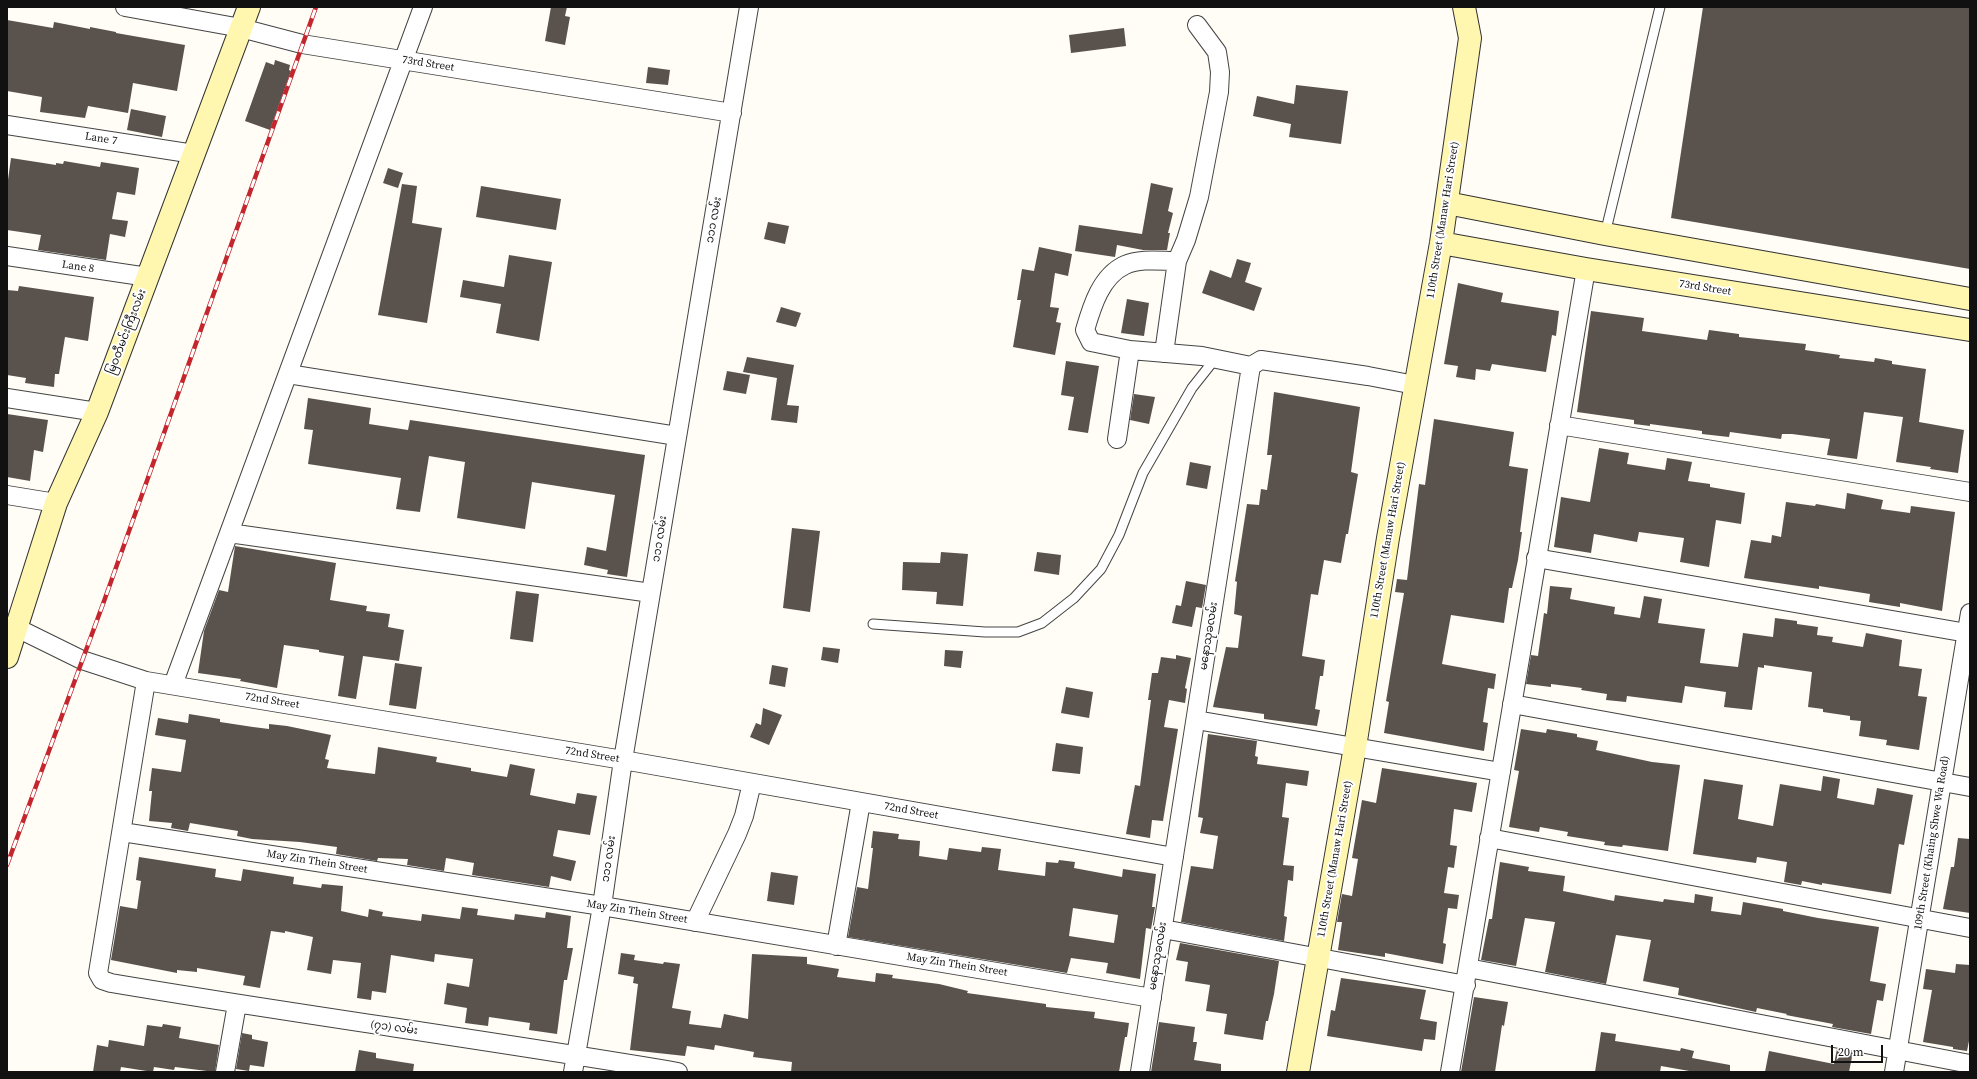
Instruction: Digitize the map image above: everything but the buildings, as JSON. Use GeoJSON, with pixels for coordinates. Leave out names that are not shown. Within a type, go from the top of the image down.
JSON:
{"type":"FeatureCollection","features":[{"type":"Feature","properties":{"kind":"main road","name":"မြဝတီမင်းကြီးလမ်း"},"geometry":{"type":"LineString","coordinates":[[7,657],[12,627],[56,503],[97,412],[249,7]]}},
{"type":"Feature","properties":{"kind":"main road","name":"110th Street (Manaw Hari Street)"},"geometry":{"type":"LineString","coordinates":[[1298,1072],[1355,747],[1388,538],[1441,243],[1470,38],[1464,7]]}},
{"type":"Feature","properties":{"kind":"main road"},"geometry":{"type":"LineString","coordinates":[[1447,203],[1605,234],[1970,299]]}},
{"type":"Feature","properties":{"kind":"main road","name":"73rd Street"},"geometry":{"type":"LineString","coordinates":[[1441,243],[1586,269],[1970,330]]}},
{"type":"Feature","properties":{"kind":"street","name":"73rd Street"},"geometry":{"type":"LineString","coordinates":[[125,7],[241,28],[302,44],[732,113]]}},
{"type":"Feature","properties":{"kind":"street"},"geometry":{"type":"LineString","coordinates":[[173,685],[423,7]]}},
{"type":"Feature","properties":{"kind":"street","name":"၁၁၁ လမ်း"},"geometry":{"type":"LineString","coordinates":[[575,1063],[602,906],[623,760],[749,7]]}},
{"type":"Feature","properties":{"kind":"street"},"geometry":{"type":"LineString","coordinates":[[1164,353],[1177,261],[1186,240],[1198,197],[1219,92],[1220,72],[1217,52],[1197,25]]}},
{"type":"Feature","properties":{"kind":"street","name":"Lane 7"},"geometry":{"type":"LineString","coordinates":[[7,125],[194,154]]}},
{"type":"Feature","properties":{"kind":"street","name":"Lane 8"},"geometry":{"type":"LineString","coordinates":[[7,256],[148,277]]}},
{"type":"Feature","properties":{"kind":"street"},"geometry":{"type":"LineString","coordinates":[[1177,261],[1145,261],[1126,264],[1116,270],[1102,286],[1091,309],[1085,330],[1091,342],[1130,350],[1182,353],[1251,366],[1261,360],[1368,376],[1415,385]]}},
{"type":"Feature","properties":{"kind":"street"},"geometry":{"type":"LineString","coordinates":[[1450,1072],[1586,269]]}},
{"type":"Feature","properties":{"kind":"street"},"geometry":{"type":"LineString","coordinates":[[1117,438],[1130,350]]}},
{"type":"Feature","properties":{"kind":"street","name":"မနောသုခလမ်း"},"geometry":{"type":"LineString","coordinates":[[1140,1072],[1251,366]]}},
{"type":"Feature","properties":{"kind":"street"},"geometry":{"type":"LineString","coordinates":[[288,374],[677,436]]}},
{"type":"Feature","properties":{"kind":"street"},"geometry":{"type":"LineString","coordinates":[[7,398],[97,412]]}},
{"type":"Feature","properties":{"kind":"street"},"geometry":{"type":"LineString","coordinates":[[1559,425],[1970,492]]}},
{"type":"Feature","properties":{"kind":"street"},"geometry":{"type":"LineString","coordinates":[[7,495],[56,503]]}},
{"type":"Feature","properties":{"kind":"street"},"geometry":{"type":"LineString","coordinates":[[229,533],[651,593]]}},
{"type":"Feature","properties":{"kind":"street"},"geometry":{"type":"LineString","coordinates":[[1536,558],[1967,633]]}},
{"type":"Feature","properties":{"kind":"street","name":"109th Street (Khaing Shwe Wa Road)"},"geometry":{"type":"LineString","coordinates":[[1894,1072],[1970,613]]}},
{"type":"Feature","properties":{"kind":"street","name":"72nd Street"},"geometry":{"type":"LineString","coordinates":[[12,627],[82,660],[146,681],[623,760],[1174,857]]}},
{"type":"Feature","properties":{"kind":"street"},"geometry":{"type":"LineString","coordinates":[[122,832],[146,681]]}},
{"type":"Feature","properties":{"kind":"street"},"geometry":{"type":"LineString","coordinates":[[1512,704],[1970,787]]}},
{"type":"Feature","properties":{"kind":"street"},"geometry":{"type":"LineString","coordinates":[[1196,720],[1500,772]]}},
{"type":"Feature","properties":{"kind":"street"},"geometry":{"type":"LineString","coordinates":[[695,922],[737,834],[744,816],[752,783]]}},
{"type":"Feature","properties":{"kind":"street"},"geometry":{"type":"LineString","coordinates":[[836,946],[861,802]]}},
{"type":"Feature","properties":{"kind":"street","name":"May Zin Thein Street"},"geometry":{"type":"LineString","coordinates":[[122,832],[602,906],[1152,998]]}},
{"type":"Feature","properties":{"kind":"street","name":"(၇၁) လမ်း"},"geometry":{"type":"LineString","coordinates":[[122,832],[98,973],[102,980],[111,983],[575,1063],[678,1072]]}},
{"type":"Feature","properties":{"kind":"street"},"geometry":{"type":"LineString","coordinates":[[1490,838],[1970,928]]}},
{"type":"Feature","properties":{"kind":"street"},"geometry":{"type":"LineString","coordinates":[[1163,929],[1317,957],[1467,976],[1970,1064]]}},
{"type":"Feature","properties":{"kind":"street"},"geometry":{"type":"LineString","coordinates":[[225,1072],[237,1004]]}},
{"type":"Feature","properties":{"kind":"lane"},"geometry":{"type":"LineString","coordinates":[[1605,234],[1660,7]]}},
{"type":"Feature","properties":{"kind":"lane"},"geometry":{"type":"LineString","coordinates":[[873,624],[984,632],[1018,632],[1042,623],[1074,598],[1101,569],[1119,535],[1143,473],[1192,388],[1216,359]]}},
{"type":"Feature","properties":{"kind":"railway"},"geometry":{"type":"LineString","coordinates":[[7,865],[103,604],[316,7]]}}]}
